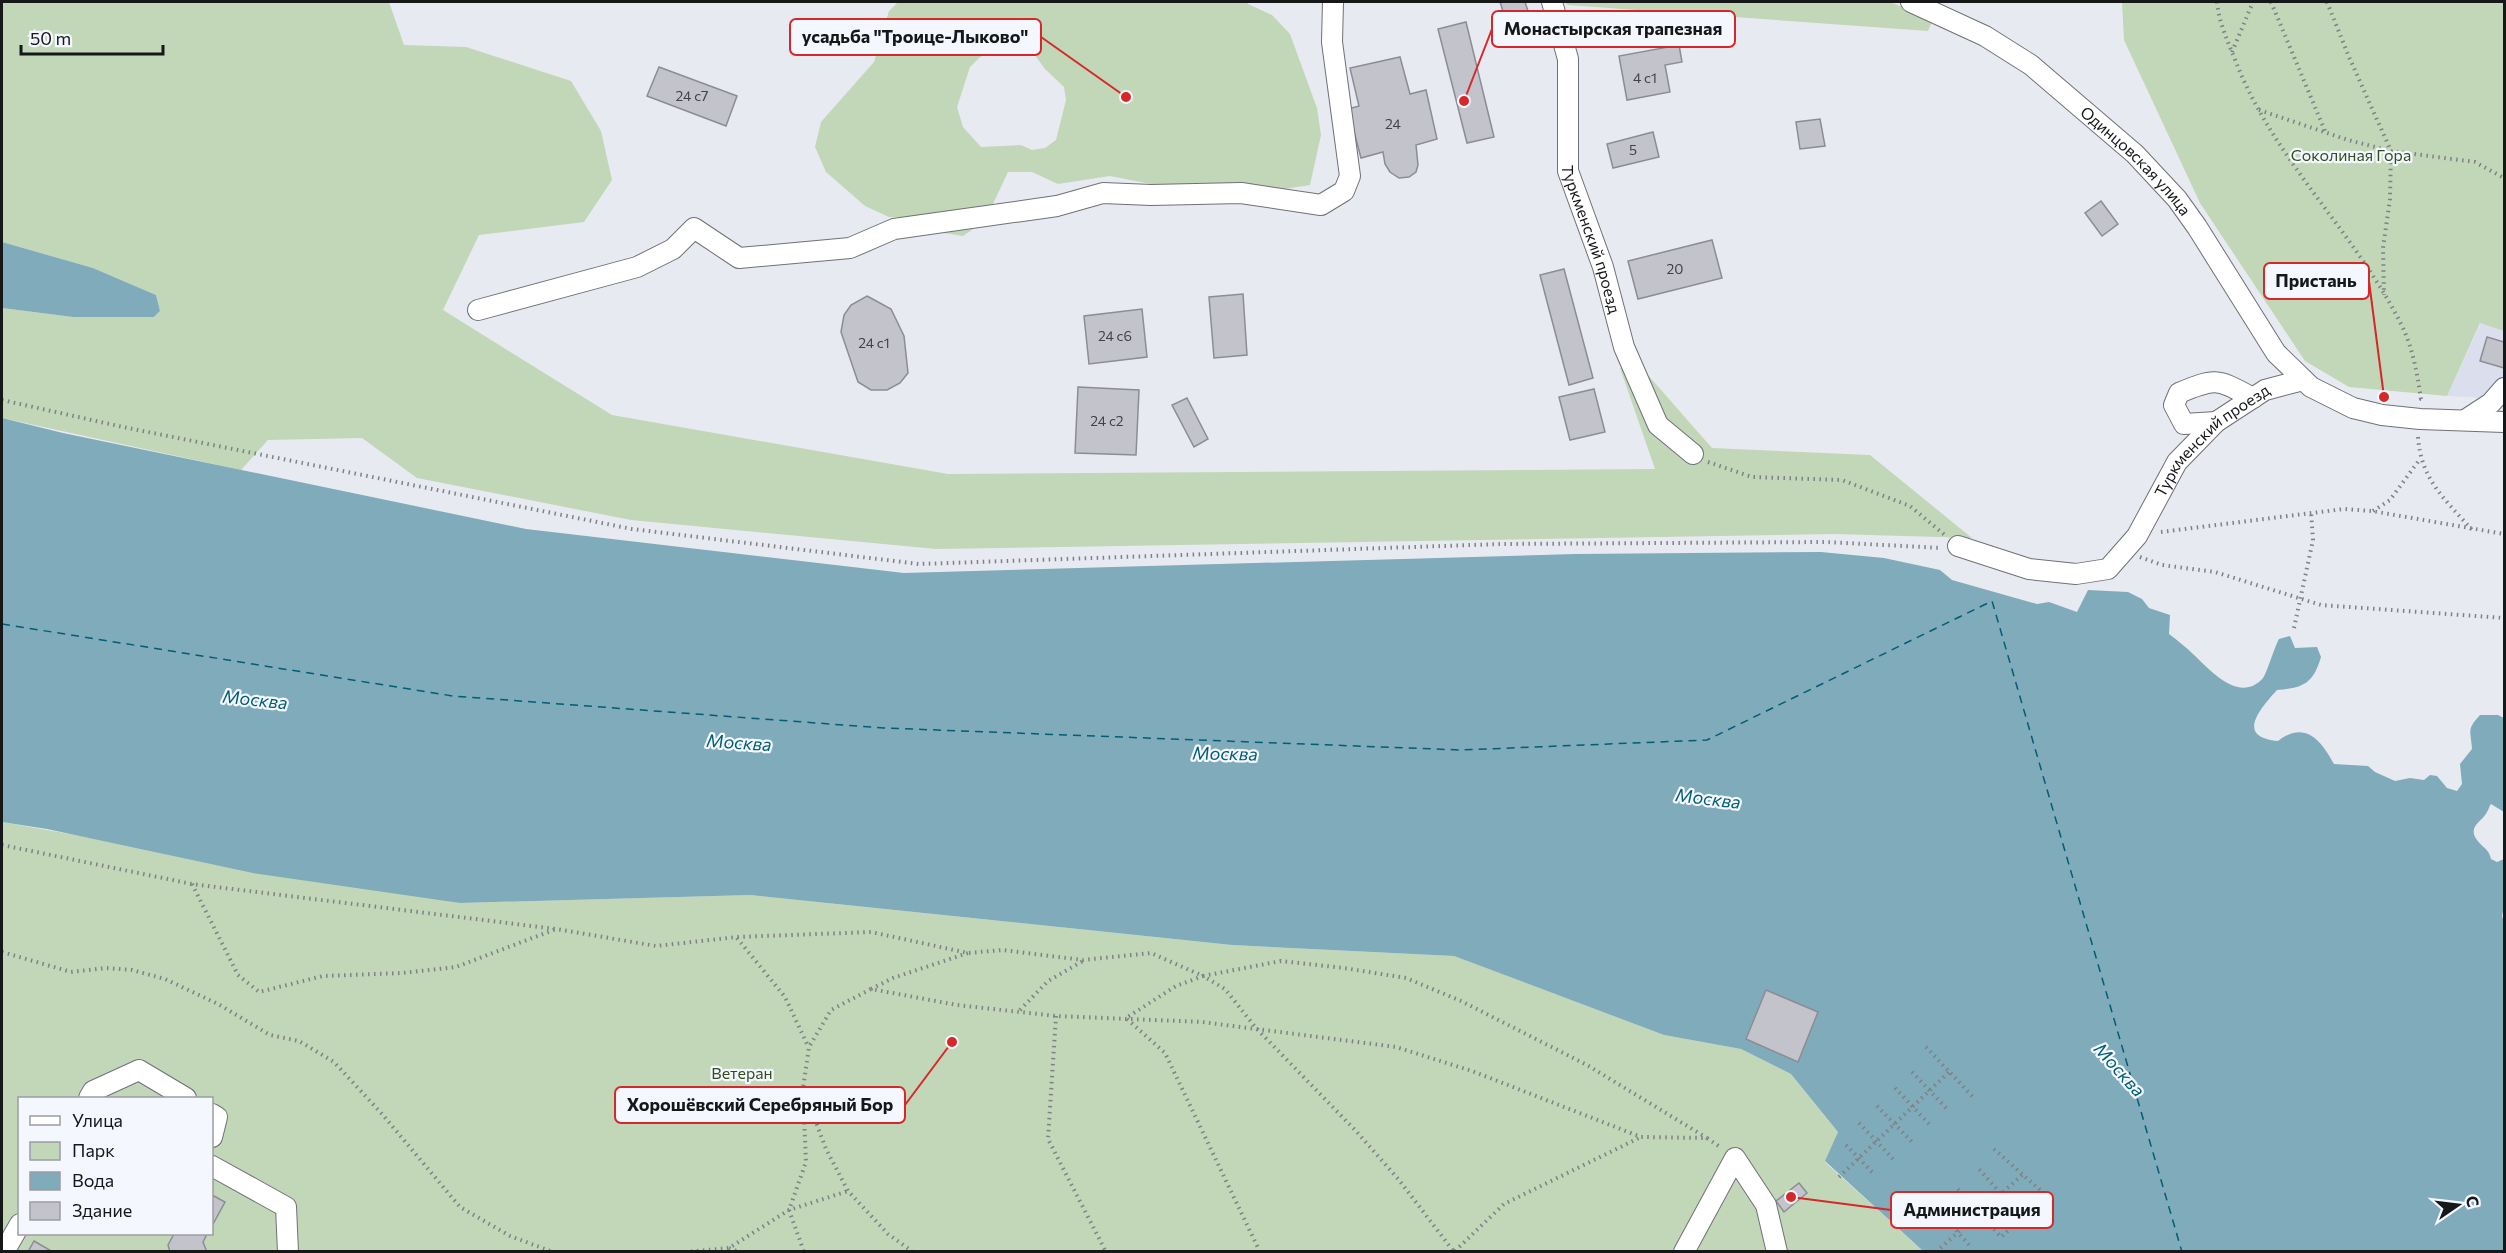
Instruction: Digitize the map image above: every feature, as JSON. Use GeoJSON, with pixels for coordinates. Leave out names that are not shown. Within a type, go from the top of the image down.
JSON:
{"type":"FeatureCollection","features":[{"type":"Feature","properties":{"kind":"street"},"geometry":{"type":"LineString","coordinates":[[478,310],[637,267],[672,249],[694,228],[739,258],[850,248],[894,229],[1057,206],[1103,193],[1151,195],[1241,193],[1321,205],[1344,190],[1350,176],[1332,42],[1333,2]]}},
{"type":"Feature","properties":{"kind":"street","name":"Туркменский проезд"},"geometry":{"type":"LineString","coordinates":[[1552,2],[1568,59],[1568,171],[1603,267],[1624,347],[1658,425],[1693,454]]}},
{"type":"Feature","properties":{"kind":"street","name":"Одинцовская улица"},"geometry":{"type":"LineString","coordinates":[[1911,2],[1985,36],[2031,65],[2135,154],[2177,199],[2276,353],[2304,380]]}},
{"type":"Feature","properties":{"kind":"street"},"geometry":{"type":"LineString","coordinates":[[2304,380],[2311,387],[2339,402],[2366,411],[2412,418],[2505,422]]}},
{"type":"Feature","properties":{"kind":"street","name":"Туркменский проезд"},"geometry":{"type":"LineString","coordinates":[[1958,546],[2029,569],[2076,574],[2108,569],[2137,536],[2177,462],[2216,422],[2265,390],[2304,380]]}},
{"type":"Feature","properties":{"kind":"street"},"geometry":{"type":"LineString","coordinates":[[2216,422],[2184,424],[2174,405],[2179,393],[2202,384],[2221,381],[2253,398]]}},
{"type":"Feature","properties":{"kind":"street"},"geometry":{"type":"LineString","coordinates":[[2465,420],[2491,403],[2505,388]]}},
{"type":"Feature","properties":{"kind":"street"},"geometry":{"type":"LineString","coordinates":[[90,1097],[93,1091],[139,1070],[184,1097]]}},
{"type":"Feature","properties":{"kind":"street"},"geometry":{"type":"LineString","coordinates":[[213,1114],[218,1117],[213,1134]]}},
{"type":"Feature","properties":{"kind":"street"},"geometry":{"type":"LineString","coordinates":[[1684,1251],[1736,1158],[1766,1205],[1777,1251]]}},
{"type":"Feature","properties":{"kind":"street"},"geometry":{"type":"LineString","coordinates":[[213,1167],[286,1207],[288,1251]]}},
{"type":"Feature","properties":{"kind":"street"},"geometry":{"type":"LineString","coordinates":[[4,1251],[18,1227]]}},
{"type":"Feature","properties":{"kind":"path"},"geometry":{"type":"LineString","coordinates":[[2217,2],[2218,17],[2245,84],[2273,137],[2354,247],[2402,325],[2414,358],[2421,399]]}},
{"type":"Feature","properties":{"kind":"path"},"geometry":{"type":"LineString","coordinates":[[2232,52],[2253,2]]}},
{"type":"Feature","properties":{"kind":"path"},"geometry":{"type":"LineString","coordinates":[[2271,2],[2325,132]]}},
{"type":"Feature","properties":{"kind":"path"},"geometry":{"type":"LineString","coordinates":[[2327,2],[2391,151],[2390,199],[2383,248],[2384,296]]}},
{"type":"Feature","properties":{"kind":"path"},"geometry":{"type":"LineString","coordinates":[[2258,110],[2391,151],[2475,162],[2505,178]]}},
{"type":"Feature","properties":{"kind":"path"},"geometry":{"type":"LineString","coordinates":[[2,400],[123,427],[633,529],[919,564],[1500,544],[1826,542],[1933,549],[1958,546]]}},
{"type":"Feature","properties":{"kind":"path"},"geometry":{"type":"LineString","coordinates":[[2418,437],[2420,459],[2435,487],[2472,530]]}},
{"type":"Feature","properties":{"kind":"path"},"geometry":{"type":"LineString","coordinates":[[1693,454],[1712,464],[1752,477],[1842,480],[1910,506],[1958,546]]}},
{"type":"Feature","properties":{"kind":"path"},"geometry":{"type":"LineString","coordinates":[[2372,512],[2390,500],[2420,459]]}},
{"type":"Feature","properties":{"kind":"path"},"geometry":{"type":"LineString","coordinates":[[2137,536],[2186,527],[2344,509],[2505,534]]}},
{"type":"Feature","properties":{"kind":"path"},"geometry":{"type":"LineString","coordinates":[[2294,628],[2313,540],[2311,512]]}},
{"type":"Feature","properties":{"kind":"path"},"geometry":{"type":"LineString","coordinates":[[2123,551],[2162,565],[2215,572],[2300,599],[2332,605],[2505,618]]}},
{"type":"Feature","properties":{"kind":"path"},"geometry":{"type":"LineString","coordinates":[[2,845],[192,885],[556,929],[656,946],[736,937],[871,932],[968,953]]}},
{"type":"Feature","properties":{"kind":"path"},"geometry":{"type":"LineString","coordinates":[[192,885],[238,975],[259,992],[323,976],[402,973],[456,967],[556,929]]}},
{"type":"Feature","properties":{"kind":"path"},"geometry":{"type":"LineString","coordinates":[[736,937],[785,997],[809,1047]]}},
{"type":"Feature","properties":{"kind":"path"},"geometry":{"type":"LineString","coordinates":[[804,1251],[789,1210],[806,1162],[803,1088],[809,1047],[831,1010],[893,978],[968,953],[1002,950],[1083,960],[1151,953],[1226,989],[1256,1028],[1356,1131],[1399,1180],[1455,1251],[1504,1204],[1641,1137]]}},
{"type":"Feature","properties":{"kind":"path"},"geometry":{"type":"LineString","coordinates":[[2,952],[71,972],[106,968],[132,970],[165,980],[218,1004],[270,1035],[299,1041],[334,1062],[382,1114],[460,1207],[510,1236],[553,1251]]}},
{"type":"Feature","properties":{"kind":"path"},"geometry":{"type":"LineString","coordinates":[[1020,1010],[1048,981],[1083,960]]}},
{"type":"Feature","properties":{"kind":"path"},"geometry":{"type":"LineString","coordinates":[[1126,1018],[1176,986],[1203,976],[1281,961],[1406,978],[1461,1001],[1587,1065],[1707,1137],[1736,1158]]}},
{"type":"Feature","properties":{"kind":"path"},"geometry":{"type":"LineString","coordinates":[[871,989],[957,1005],[1020,1010],[1056,1016],[1126,1018],[1256,1028],[1396,1047],[1472,1071],[1641,1137],[1707,1137]]}},
{"type":"Feature","properties":{"kind":"path"},"geometry":{"type":"LineString","coordinates":[[1056,1016],[1048,1139],[1106,1251]]}},
{"type":"Feature","properties":{"kind":"path"},"geometry":{"type":"LineString","coordinates":[[1126,1018],[1165,1053],[1260,1251]]}},
{"type":"Feature","properties":{"kind":"path"},"geometry":{"type":"LineString","coordinates":[[1926,1047],[1973,1097]]}},
{"type":"Feature","properties":{"kind":"path"},"geometry":{"type":"LineString","coordinates":[[1912,1072],[1948,1110]]}},
{"type":"Feature","properties":{"kind":"path"},"geometry":{"type":"LineString","coordinates":[[1839,1177],[1950,1072]]}},
{"type":"Feature","properties":{"kind":"path"},"geometry":{"type":"LineString","coordinates":[[803,1088],[826,1149],[848,1191],[888,1234],[913,1251]]}},
{"type":"Feature","properties":{"kind":"path"},"geometry":{"type":"LineString","coordinates":[[1895,1088],[1930,1125]]}},
{"type":"Feature","properties":{"kind":"path"},"geometry":{"type":"LineString","coordinates":[[1877,1106],[1913,1143]]}},
{"type":"Feature","properties":{"kind":"path"},"geometry":{"type":"LineString","coordinates":[[1859,1123],[1894,1160]]}},
{"type":"Feature","properties":{"kind":"path"},"geometry":{"type":"LineString","coordinates":[[1846,1145],[1873,1173]]}},
{"type":"Feature","properties":{"kind":"path"},"geometry":{"type":"LineString","coordinates":[[1994,1149],[2048,1197]]}},
{"type":"Feature","properties":{"kind":"path"},"geometry":{"type":"LineString","coordinates":[[1958,1189],[2001,1237],[2022,1218],[1979,1170]]}},
{"type":"Feature","properties":{"kind":"path"},"geometry":{"type":"LineString","coordinates":[[1936,1251],[2022,1175]]}},
{"type":"Feature","properties":{"kind":"path"},"geometry":{"type":"LineString","coordinates":[[729,1248],[789,1210],[848,1191]]}},
{"type":"Feature","properties":{"kind":"path"},"geometry":{"type":"LineString","coordinates":[[1944,1217],[1971,1247]]}},
{"type":"Feature","properties":{"kind":"path"},"geometry":{"type":"LineString","coordinates":[[685,1251],[729,1248],[739,1251]]}},
{"type":"Feature","properties":{"kind":"shaded area"},"geometry":{"type":"Polygon","coordinates":[[[2481,323],[2504,331],[2504,399],[2447,396],[2481,323]]]}},
{"type":"Feature","properties":{"kind":"green space"},"geometry":{"type":"Polygon","coordinates":[[[2,2],[389,2],[404,45],[466,47],[571,81],[601,131],[612,180],[584,222],[479,235],[443,310],[612,415],[948,474],[1655,469],[1620,368],[1640,366],[1712,448],[1870,455],[1972,538],[1834,534],[936,549],[631,520],[417,478],[362,438],[268,440],[241,470],[2,418],[2,308],[73,317],[154,317],[160,311],[156,295],[93,268],[2,242],[2,2]]]}},
{"type":"Feature","properties":{"kind":"green space"},"geometry":{"type":"Polygon","coordinates":[[[898,2],[1247,2],[1272,15],[1290,34],[1317,108],[1321,135],[1310,185],[1284,189],[1236,182],[1192,192],[1110,176],[1058,184],[1032,172],[1008,172],[985,221],[963,236],[938,232],[915,217],[889,217],[865,206],[826,172],[815,147],[821,122],[874,62],[889,11],[898,2]],[[1018,41],[980,57],[970,67],[957,107],[963,127],[981,147],[1021,145],[1032,150],[1045,148],[1056,140],[1066,100],[1064,87],[1045,69],[1029,47],[1018,41]]]}},
{"type":"Feature","properties":{"kind":"green space"},"geometry":{"type":"Polygon","coordinates":[[[1565,2],[1890,2],[1933,19],[1928,31],[1567,5],[1565,2]]]}},
{"type":"Feature","properties":{"kind":"green space","name":"Соколиная Гора"},"geometry":{"type":"Polygon","coordinates":[[[2122,2],[2504,2],[2504,331],[2480,323],[2447,396],[2349,387],[2305,361],[2200,203],[2124,40],[2122,2]]]}},
{"type":"Feature","properties":{"kind":"green space","name":"Ветеран"},"geometry":{"type":"Polygon","coordinates":[[[2,822],[460,903],[750,895],[1232,945],[1454,956],[1664,1035],[1741,1049],[1791,1074],[1838,1132],[1825,1162],[1923,1251],[2,1251],[2,822]]]}},
{"type":"Feature","properties":{"kind":"water"},"geometry":{"type":"Polygon","coordinates":[[[2,242],[93,268],[156,295],[160,311],[154,317],[73,317],[2,308],[2,242]]]}},
{"type":"Feature","properties":{"kind":"water","name":"Москва"},"geometry":{"type":"Polygon","coordinates":[[[2,418],[63,433],[526,529],[904,573],[1575,554],[1821,552],[1884,558],[1940,570],[1952,580],[2037,604],[2049,602],[2077,612],[2088,590],[2128,592],[2142,599],[2149,608],[2170,615],[2169,634],[2217,676],[2226,682],[2245,688],[2263,678],[2279,639],[2290,636],[2295,648],[2317,647],[2321,657],[2314,673],[2306,683],[2294,688],[2277,690],[2264,705],[2255,721],[2254,728],[2257,734],[2265,738],[2278,741],[2296,732],[2304,733],[2324,747],[2334,764],[2368,766],[2375,772],[2395,781],[2410,778],[2424,780],[2430,775],[2437,776],[2447,788],[2457,791],[2462,784],[2460,764],[2472,749],[2470,731],[2473,724],[2480,715],[2498,715],[2504,718],[2504,812],[2491,804],[2485,816],[2474,828],[2474,835],[2491,859],[2497,862],[2504,859],[2502,916],[2504,921],[2504,1251],[1923,1251],[1825,1161],[1838,1132],[1791,1074],[1741,1049],[1664,1035],[1454,956],[1232,945],[750,895],[460,903],[253,873],[47,829],[2,822],[2,418]]]}},
{"type":"Feature","properties":{"kind":"building"},"geometry":{"type":"Polygon","coordinates":[[[1500,2],[1525,2],[1531,20],[1508,27],[1500,2]]]}},
{"type":"Feature","properties":{"kind":"building"},"geometry":{"type":"Polygon","coordinates":[[[1466,22],[1494,137],[1467,143],[1438,29],[1466,22]]]}},
{"type":"Feature","properties":{"kind":"building"},"geometry":{"type":"Polygon","coordinates":[[[1679,45],[1682,62],[1665,65],[1670,92],[1627,100],[1619,56],[1679,45]]]}},
{"type":"Feature","properties":{"kind":"building"},"geometry":{"type":"Polygon","coordinates":[[[1400,57],[1410,94],[1426,90],[1437,139],[1416,145],[1418,165],[1416,172],[1409,177],[1399,178],[1390,172],[1385,164],[1383,152],[1361,158],[1348,109],[1359,106],[1350,68],[1400,57]]]}},
{"type":"Feature","properties":{"kind":"building"},"geometry":{"type":"Polygon","coordinates":[[[659,67],[737,96],[726,126],[647,96],[659,67]]]}},
{"type":"Feature","properties":{"kind":"building"},"geometry":{"type":"Polygon","coordinates":[[[1820,119],[1825,146],[1800,149],[1796,122],[1820,119]]]}},
{"type":"Feature","properties":{"kind":"building"},"geometry":{"type":"Polygon","coordinates":[[[1653,132],[1659,157],[1613,168],[1607,144],[1653,132]]]}},
{"type":"Feature","properties":{"kind":"building"},"geometry":{"type":"Polygon","coordinates":[[[2101,201],[2118,224],[2102,236],[2085,213],[2101,201]]]}},
{"type":"Feature","properties":{"kind":"building"},"geometry":{"type":"Polygon","coordinates":[[[1712,240],[1722,278],[1638,299],[1628,261],[1712,240]]]}},
{"type":"Feature","properties":{"kind":"building"},"geometry":{"type":"Polygon","coordinates":[[[1564,269],[1593,378],[1569,385],[1540,275],[1564,269]]]}},
{"type":"Feature","properties":{"kind":"building"},"geometry":{"type":"Polygon","coordinates":[[[1243,294],[1247,355],[1214,358],[1209,297],[1243,294]]]}},
{"type":"Feature","properties":{"kind":"building"},"geometry":{"type":"Polygon","coordinates":[[[867,296],[891,309],[904,336],[908,373],[900,383],[887,390],[871,390],[858,382],[841,332],[844,315],[851,305],[867,296]]]}},
{"type":"Feature","properties":{"kind":"building"},"geometry":{"type":"Polygon","coordinates":[[[1142,309],[1147,357],[1089,364],[1084,316],[1142,309]]]}},
{"type":"Feature","properties":{"kind":"building"},"geometry":{"type":"Polygon","coordinates":[[[2487,337],[2504,342],[2504,368],[2480,361],[2487,337]]]}},
{"type":"Feature","properties":{"kind":"building"},"geometry":{"type":"Polygon","coordinates":[[[1078,387],[1139,390],[1136,455],[1075,453],[1078,387]]]}},
{"type":"Feature","properties":{"kind":"building"},"geometry":{"type":"Polygon","coordinates":[[[1594,389],[1605,432],[1570,440],[1559,397],[1594,389]]]}},
{"type":"Feature","properties":{"kind":"building"},"geometry":{"type":"Polygon","coordinates":[[[1187,398],[1208,439],[1194,447],[1172,405],[1187,398]]]}},
{"type":"Feature","properties":{"kind":"building"},"geometry":{"type":"Polygon","coordinates":[[[1766,990],[1818,1012],[1798,1062],[1746,1039],[1766,990]]]}},
{"type":"Feature","properties":{"kind":"building"},"geometry":{"type":"Polygon","coordinates":[[[1799,1183],[1807,1193],[1784,1212],[1776,1201],[1799,1183]]]}},
{"type":"Feature","properties":{"kind":"building"},"geometry":{"type":"Polygon","coordinates":[[[213,1196],[225,1202],[213,1224],[213,1196]]]}},
{"type":"Feature","properties":{"kind":"building"},"geometry":{"type":"Polygon","coordinates":[[[173,1235],[206,1235],[203,1242],[207,1252],[170,1252],[168,1245],[173,1235]]]}},
{"type":"Feature","properties":{"kind":"building"},"geometry":{"type":"Polygon","coordinates":[[[34,1241],[53,1252],[28,1252],[34,1241]]]}},
{"type":"Feature","properties":{"kind":"ferry route"},"geometry":{"type":"LineString","coordinates":[[2,624],[453,696],[884,728],[1461,750],[1707,740],[1992,601],[2182,1252]]}},
{"type":"Feature","properties":{"kind":"place","name":"усадьба \"Троице-Лыково\""},"geometry":{"type":"Point","coordinates":[1126,97]}},
{"type":"Feature","properties":{"kind":"place","name":"Монастырская трапезная"},"geometry":{"type":"Point","coordinates":[1464,101]}},
{"type":"Feature","properties":{"kind":"place","name":"Пристань"},"geometry":{"type":"Point","coordinates":[2384,397]}},
{"type":"Feature","properties":{"kind":"place","name":"Хорошёвский Серебряный Бор"},"geometry":{"type":"Point","coordinates":[952,1042]}},
{"type":"Feature","properties":{"kind":"place","name":"Администрация"},"geometry":{"type":"Point","coordinates":[1791,1197]}}]}
